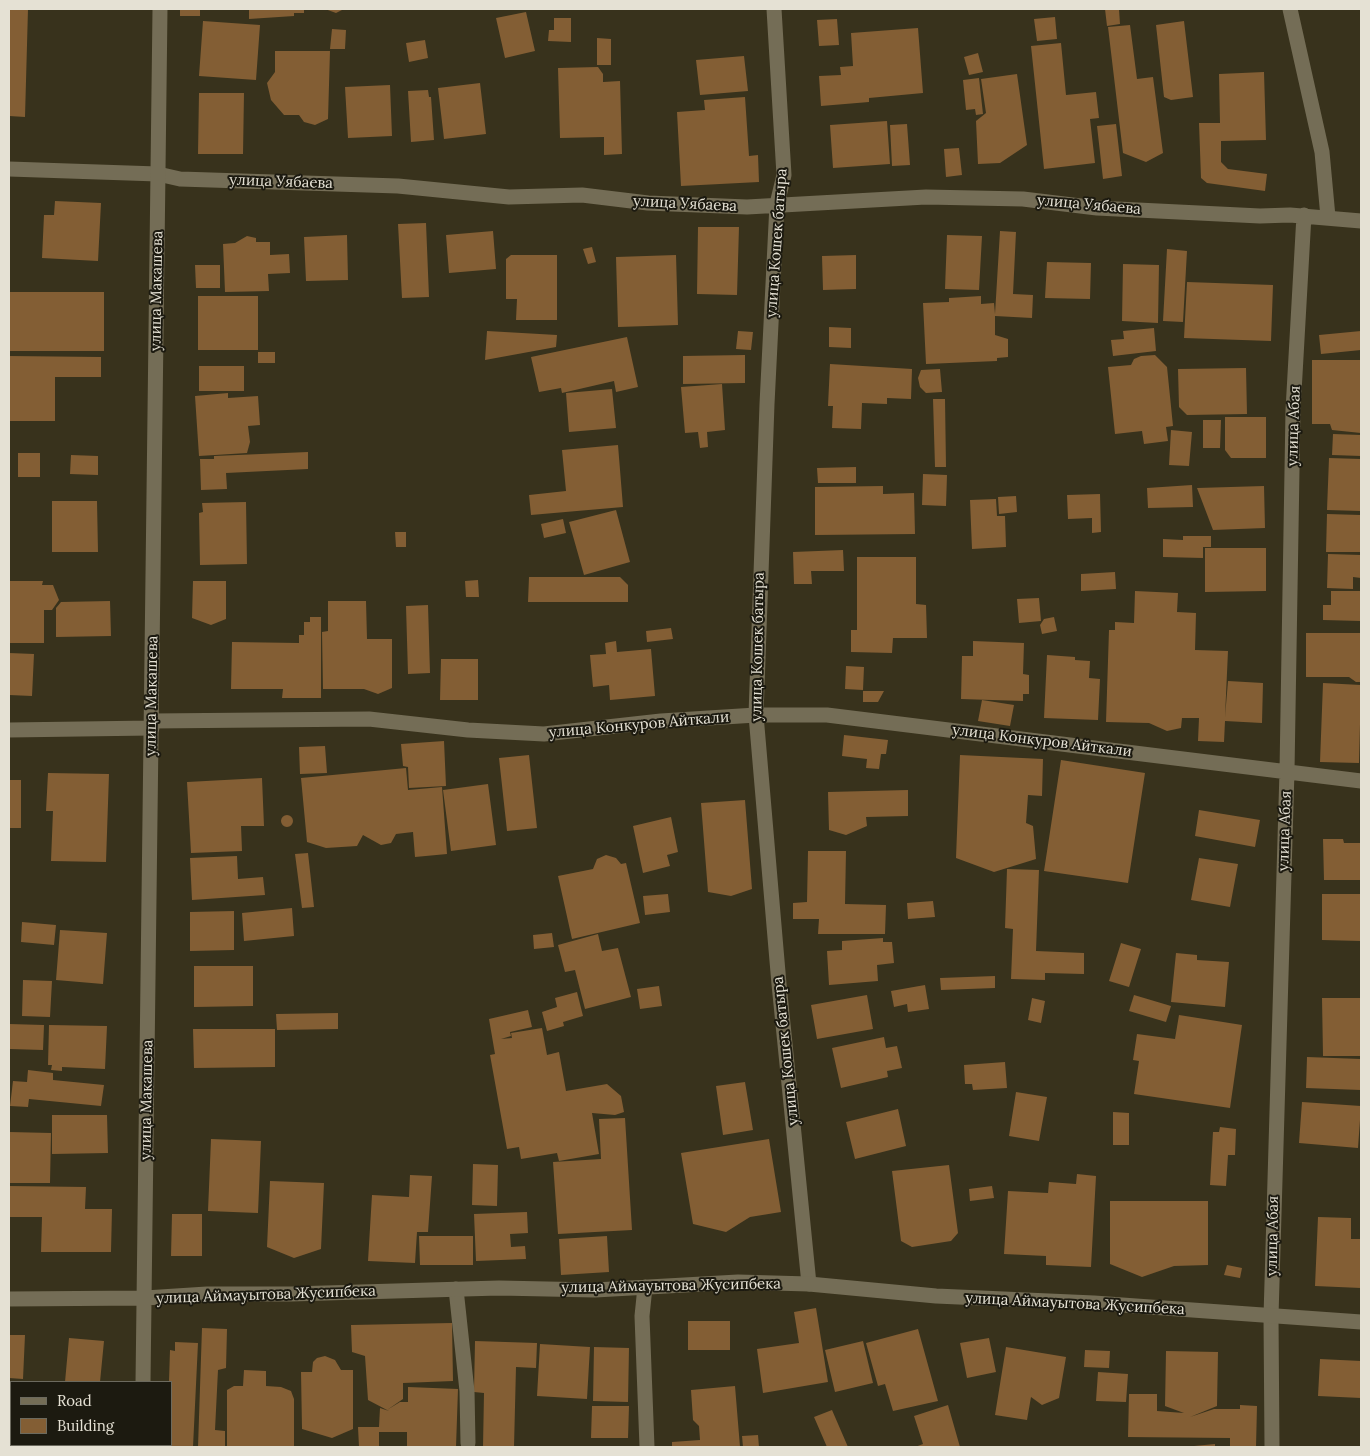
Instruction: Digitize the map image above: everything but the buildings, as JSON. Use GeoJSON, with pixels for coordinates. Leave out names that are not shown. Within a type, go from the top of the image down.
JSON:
{"type":"FeatureCollection","features":[{"type":"Feature","properties":{"kind":"street","name":"улица Макашева"},"geometry":{"type":"LineString","coordinates":[[143,1381],[160,9]]}},
{"type":"Feature","properties":{"kind":"street","name":"улица Кошек батыра"},"geometry":{"type":"LineString","coordinates":[[774,9],[784,175],[777,204],[761,550],[756,715],[779,984],[809,1284]]}},
{"type":"Feature","properties":{"kind":"street"},"geometry":{"type":"LineString","coordinates":[[1290,9],[1322,152],[1328,217]]}},
{"type":"Feature","properties":{"kind":"street","name":"улица Уябаева"},"geometry":{"type":"LineString","coordinates":[[9,169],[158,174],[180,179],[398,186],[509,197],[582,195],[648,203],[747,207],[926,197],[1023,199],[1097,208],[1260,216],[1304,215],[1361,221]]}},
{"type":"Feature","properties":{"kind":"street","name":"улица Абая"},"geometry":{"type":"LineString","coordinates":[[1272,1447],[1271,1316],[1287,771],[1293,410],[1304,215]]}},
{"type":"Feature","properties":{"kind":"street","name":"улица Конкуров Айткали"},"geometry":{"type":"LineString","coordinates":[[9,730],[369,719],[468,730],[544,734],[661,721],[756,715],[826,715],[1361,780]]}},
{"type":"Feature","properties":{"kind":"street","name":"улица Аймауытова Жусипбека"},"geometry":{"type":"LineString","coordinates":[[9,1298],[145,1298],[207,1294],[456,1290],[595,1290],[738,1282],[809,1284],[936,1296],[1094,1303],[1361,1322]]}},
{"type":"Feature","properties":{"kind":"street"},"geometry":{"type":"LineString","coordinates":[[645,1287],[642,1316],[647,1447]]}},
{"type":"Feature","properties":{"kind":"street"},"geometry":{"type":"LineString","coordinates":[[456,1290],[467,1391],[468,1443]]}}]}
